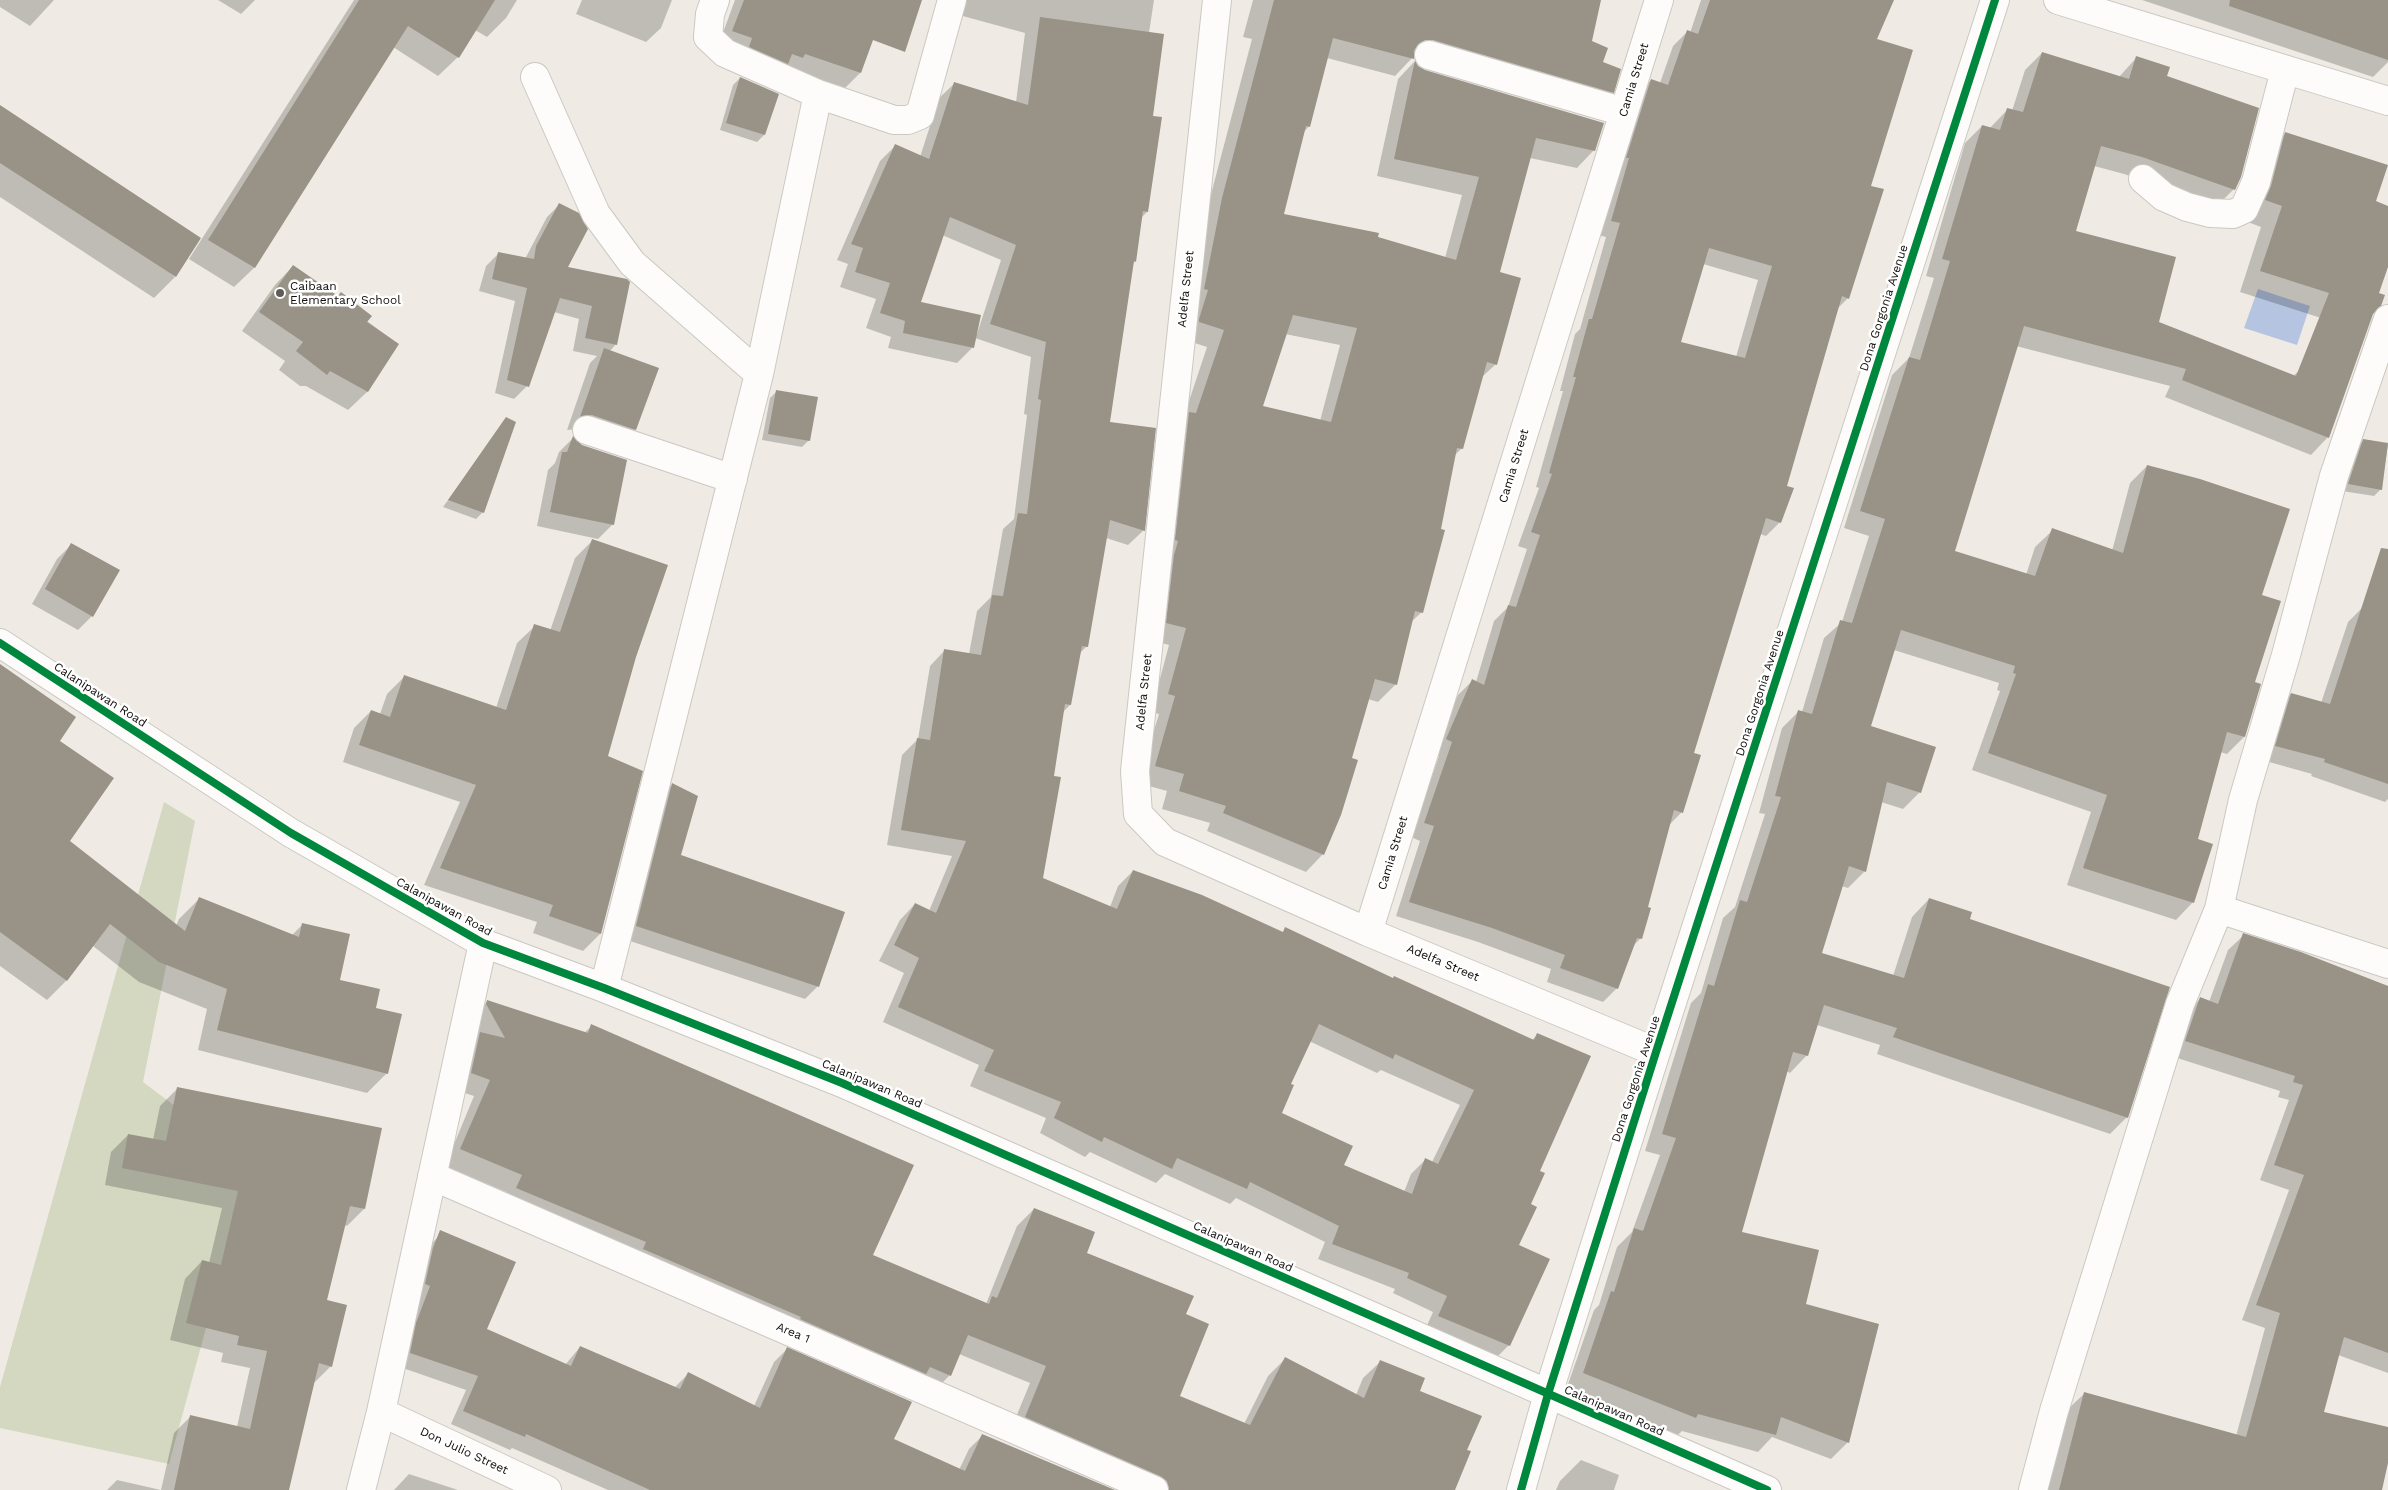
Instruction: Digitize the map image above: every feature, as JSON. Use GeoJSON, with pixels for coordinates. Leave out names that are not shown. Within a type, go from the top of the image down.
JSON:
{"type":"FeatureCollection","features":[{"type":"Feature","properties":{"kind":"street"},"geometry":{"type":"LineString","coordinates":[[715,0],[710,14],[708,37],[724,53],[818,94],[894,120],[908,120],[920,115],[952,0]]}},
{"type":"Feature","properties":{"kind":"street","name":"Adelfa Street"},"geometry":{"type":"LineString","coordinates":[[1217,0],[1135,771],[1138,814],[1166,842],[1368,932],[1656,1052]]}},
{"type":"Feature","properties":{"kind":"street","name":"Camia Street"},"geometry":{"type":"LineString","coordinates":[[1368,932],[1660,0]]}},
{"type":"Feature","properties":{"kind":"street","name":"Dona Gorgonia Avenue"},"geometry":{"type":"LineString","coordinates":[[1521,1490],[1548,1394],[1656,1052],[1995,0]]}},
{"type":"Feature","properties":{"kind":"street"},"geometry":{"type":"LineString","coordinates":[[2058,0],[2106,8],[2285,70],[2388,101]]}},
{"type":"Feature","properties":{"kind":"street"},"geometry":{"type":"LineString","coordinates":[[1429,55],[1624,112]]}},
{"type":"Feature","properties":{"kind":"street"},"geometry":{"type":"LineString","coordinates":[[2143,178],[2164,197],[2187,208],[2210,213],[2233,214],[2244,209],[2256,182],[2285,70]]}},
{"type":"Feature","properties":{"kind":"street"},"geometry":{"type":"LineString","coordinates":[[535,76],[596,214],[632,263],[759,374]]}},
{"type":"Feature","properties":{"kind":"street"},"geometry":{"type":"LineString","coordinates":[[604,988],[759,374],[818,94]]}},
{"type":"Feature","properties":{"kind":"street"},"geometry":{"type":"LineString","coordinates":[[2033,1490],[2054,1411],[2180,1004],[2219,909],[2244,800],[2334,476],[2388,319]]}},
{"type":"Feature","properties":{"kind":"street"},"geometry":{"type":"LineString","coordinates":[[587,430],[732,479]]}},
{"type":"Feature","properties":{"kind":"street","name":"Calanipawan Road"},"geometry":{"type":"LineString","coordinates":[[0,643],[292,833],[483,943],[604,988],[842,1082],[1548,1394],[1721,1481],[1767,1490]]}},
{"type":"Feature","properties":{"kind":"street"},"geometry":{"type":"LineString","coordinates":[[2219,909],[2388,964]]}},
{"type":"Feature","properties":{"kind":"street"},"geometry":{"type":"LineString","coordinates":[[361,1490],[381,1412],[483,943]]}},
{"type":"Feature","properties":{"kind":"street","name":"Area 1"},"geometry":{"type":"LineString","coordinates":[[432,1176],[1154,1490]]}},
{"type":"Feature","properties":{"kind":"street","name":"Don Julio Street"},"geometry":{"type":"LineString","coordinates":[[381,1412],[547,1490]]}},
{"type":"Feature","properties":{"kind":"green space"},"geometry":{"type":"Polygon","coordinates":[[[164,802],[195,821],[143,1082],[251,1163],[169,1464],[0,1428],[0,1387],[164,802]]]}},
{"type":"Feature","properties":{"kind":"water"},"geometry":{"type":"Polygon","coordinates":[[[2258,289],[2310,306],[2297,345],[2244,328],[2258,289]]]}},
{"type":"Feature","properties":{"kind":"building"},"geometry":{"type":"Polygon","coordinates":[[[359,0],[495,0],[459,58],[408,26],[255,268],[208,240],[359,0]]]}},
{"type":"Feature","properties":{"kind":"building"},"geometry":{"type":"Polygon","coordinates":[[[744,0],[922,0],[905,52],[873,40],[861,73],[805,54],[803,58],[792,54],[788,64],[749,47],[752,38],[732,31],[744,0]]]}},
{"type":"Feature","properties":{"kind":"building"},"geometry":{"type":"Polygon","coordinates":[[[1274,0],[1601,0],[1592,41],[1608,48],[1603,62],[1621,69],[1614,93],[1433,40],[1425,40],[1418,44],[1414,51],[1414,59],[1333,38],[1310,127],[1306,126],[1284,214],[1379,233],[1378,237],[1456,260],[1479,177],[1394,159],[1415,60],[1418,66],[1425,70],[1604,123],[1595,151],[1536,138],[1500,272],[1521,278],[1497,365],[1487,362],[1463,449],[1457,448],[1441,529],[1445,530],[1423,613],[1415,611],[1397,685],[1375,679],[1352,758],[1358,760],[1341,815],[1324,855],[1223,813],[1226,806],[1179,791],[1184,774],[1155,766],[1175,696],[1168,694],[1186,628],[1166,623],[1174,555],[1178,541],[1175,540],[1189,412],[1196,413],[1224,330],[1199,322],[1208,290],[1204,289],[1222,198],[1274,0]],[[1293,315],[1263,406],[1331,422],[1357,328],[1293,315]]]}},
{"type":"Feature","properties":{"kind":"building"},"geometry":{"type":"Polygon","coordinates":[[[1710,0],[1894,0],[1877,39],[1913,50],[1871,186],[1884,189],[1849,299],[1842,296],[1787,486],[1794,488],[1781,523],[1766,518],[1694,753],[1701,755],[1683,813],[1674,810],[1648,907],[1651,908],[1642,939],[1637,938],[1618,989],[1560,968],[1565,955],[1492,928],[1409,902],[1434,826],[1424,823],[1452,742],[1446,739],[1472,679],[1484,685],[1508,605],[1516,607],[1540,535],[1531,532],[1552,474],[1549,473],[1576,377],[1573,377],[1589,319],[1592,319],[1620,223],[1611,221],[1629,158],[1626,158],[1651,79],[1668,85],[1687,30],[1698,34],[1710,0]],[[1709,248],[1681,342],[1745,358],[1772,266],[1709,248]]]}},
{"type":"Feature","properties":{"kind":"building"},"geometry":{"type":"Polygon","coordinates":[[[2230,0],[2388,0],[2388,60],[2229,6],[2230,0]]]}},
{"type":"Feature","properties":{"kind":"building"},"geometry":{"type":"Polygon","coordinates":[[[1040,17],[1164,34],[1153,116],[1162,117],[1148,212],[1143,211],[1136,262],[1134,261],[1110,422],[1156,428],[1145,531],[1110,520],[1088,647],[1082,646],[1071,705],[1065,704],[1054,776],[1061,777],[1043,878],[1117,909],[1133,870],[1202,895],[1283,932],[1285,927],[1393,978],[1394,976],[1534,1040],[1537,1033],[1591,1056],[1540,1171],[1545,1173],[1531,1204],[1537,1207],[1519,1245],[1550,1259],[1510,1346],[1438,1316],[1447,1296],[1407,1278],[1409,1273],[1332,1244],[1339,1226],[1250,1182],[1247,1189],[1177,1158],[1172,1169],[1104,1137],[1102,1142],[1054,1118],[1061,1102],[984,1071],[994,1050],[898,1007],[919,958],[894,945],[915,903],[936,913],[966,841],[901,830],[917,738],[930,740],[944,649],[981,655],[992,595],[1003,596],[1018,513],[1027,514],[1041,400],[1038,399],[1046,342],[990,324],[1016,245],[950,217],[921,302],[981,315],[974,348],[903,333],[905,321],[880,313],[890,283],[855,272],[863,248],[851,244],[895,144],[929,159],[954,82],[1028,105],[1040,17]],[[1319,1024],[1291,1084],[1294,1085],[1282,1113],[1353,1146],[1344,1165],[1412,1194],[1425,1158],[1438,1164],[1474,1090],[1395,1054],[1393,1059],[1319,1024]]]}},
{"type":"Feature","properties":{"kind":"building"},"geometry":{"type":"Polygon","coordinates":[[[2042,52],[2129,79],[2136,56],[2170,67],[2167,76],[2259,108],[2241,177],[2235,190],[2142,157],[2101,146],[2076,231],[2176,257],[2159,322],[2296,376],[2329,293],[2260,271],[2282,206],[2265,200],[2271,186],[2285,132],[2388,165],[2376,201],[2388,206],[2388,267],[2379,293],[2385,295],[2381,306],[2373,314],[2329,438],[2182,380],[2186,369],[2024,326],[1955,551],[2035,576],[2052,528],[2123,553],[2147,465],[2200,479],[2290,509],[2262,595],[2281,601],[2255,682],[2261,684],[2245,737],[2227,732],[2198,839],[2213,844],[2194,903],[2083,868],[2107,795],[1988,753],[2016,674],[2013,673],[2015,666],[1901,630],[1871,726],[1936,747],[1921,793],[1887,782],[1866,872],[1849,866],[1822,953],[1904,978],[1929,898],[1972,912],[1970,919],[2170,987],[2128,1118],[1893,1037],[1897,1028],[1824,1005],[1808,1056],[1793,1052],[1742,1232],[1819,1250],[1806,1304],[1879,1324],[1849,1443],[1781,1417],[1776,1435],[1698,1414],[1696,1418],[1583,1373],[1611,1291],[1614,1292],[1634,1228],[1643,1231],[1676,1138],[1662,1134],[1708,984],[1714,986],[1740,900],[1747,902],[1781,797],[1775,796],[1798,710],[1812,714],[1840,620],[1852,623],[1885,519],[1860,511],[1909,357],[1920,360],[1950,261],[1942,259],[1982,125],[2000,130],[2007,108],[2023,112],[2042,52]]]}},
{"type":"Feature","properties":{"kind":"building"},"geometry":{"type":"Polygon","coordinates":[[[740,77],[779,94],[765,135],[726,123],[740,77]]]}},
{"type":"Feature","properties":{"kind":"building"},"geometry":{"type":"Polygon","coordinates":[[[0,105],[201,238],[176,277],[0,163],[0,105]]]}},
{"type":"Feature","properties":{"kind":"building"},"geometry":{"type":"Polygon","coordinates":[[[559,203],[579,213],[588,229],[568,267],[627,279],[630,282],[617,345],[585,338],[592,306],[560,298],[529,387],[507,380],[527,288],[492,279],[498,252],[534,259],[536,246],[559,203]]]}},
{"type":"Feature","properties":{"kind":"building"},"geometry":{"type":"Polygon","coordinates":[[[293,265],[338,296],[341,292],[372,316],[367,322],[399,344],[368,392],[330,371],[327,375],[296,351],[303,342],[259,312],[293,265]]]}},
{"type":"Feature","properties":{"kind":"building"},"geometry":{"type":"Polygon","coordinates":[[[604,348],[659,368],[636,430],[592,415],[580,417],[604,348]]]}},
{"type":"Feature","properties":{"kind":"building"},"geometry":{"type":"Polygon","coordinates":[[[776,390],[818,397],[810,441],[768,434],[776,390]]]}},
{"type":"Feature","properties":{"kind":"building"},"geometry":{"type":"Polygon","coordinates":[[[506,417],[516,422],[484,513],[448,500],[506,417]]]}},
{"type":"Feature","properties":{"kind":"building"},"geometry":{"type":"Polygon","coordinates":[[[573,436],[582,445],[627,460],[614,525],[550,512],[562,452],[567,452],[573,436]]]}},
{"type":"Feature","properties":{"kind":"building"},"geometry":{"type":"Polygon","coordinates":[[[2363,439],[2388,443],[2382,490],[2348,484],[2363,439]]]}},
{"type":"Feature","properties":{"kind":"building"},"geometry":{"type":"Polygon","coordinates":[[[592,539],[668,565],[636,657],[608,756],[643,771],[601,934],[549,916],[553,905],[440,868],[476,785],[359,745],[371,710],[390,717],[404,675],[506,710],[534,624],[560,632],[592,539]]]}},
{"type":"Feature","properties":{"kind":"building"},"geometry":{"type":"Polygon","coordinates":[[[71,543],[120,570],[93,617],[45,589],[71,543]]]}},
{"type":"Feature","properties":{"kind":"building"},"geometry":{"type":"Polygon","coordinates":[[[2381,548],[2388,549],[2388,784],[2324,762],[2325,759],[2275,746],[2291,693],[2330,704],[2381,548]]]}},
{"type":"Feature","properties":{"kind":"building"},"geometry":{"type":"Polygon","coordinates":[[[0,664],[76,717],[60,741],[114,778],[70,841],[185,931],[199,897],[299,937],[302,923],[350,934],[340,980],[380,989],[376,1008],[402,1014],[388,1074],[217,1030],[227,989],[159,962],[110,924],[67,981],[0,932],[0,664]]]}},
{"type":"Feature","properties":{"kind":"building"},"geometry":{"type":"Polygon","coordinates":[[[672,783],[698,796],[681,855],[845,912],[819,987],[636,926],[672,783]]]}},
{"type":"Feature","properties":{"kind":"building"},"geometry":{"type":"Polygon","coordinates":[[[2243,933],[2301,952],[2388,986],[2388,1353],[2344,1337],[2324,1412],[2388,1427],[2388,1463],[2382,1490],[2059,1490],[2084,1392],[2246,1437],[2280,1313],[2256,1305],[2304,1175],[2274,1165],[2303,1085],[2293,1082],[2295,1076],[2185,1041],[2200,997],[2218,1004],[2243,933]]]}},
{"type":"Feature","properties":{"kind":"building"},"geometry":{"type":"Polygon","coordinates":[[[487,1000],[588,1033],[591,1024],[914,1165],[873,1255],[989,1304],[992,1296],[997,1298],[1034,1208],[1095,1232],[1087,1253],[1194,1296],[1186,1314],[1209,1324],[1180,1396],[1250,1425],[1285,1357],[1364,1398],[1380,1360],[1425,1378],[1420,1391],[1482,1416],[1467,1450],[1471,1451],[1455,1490],[1169,1490],[1167,1481],[1160,1476],[1025,1417],[1046,1366],[968,1335],[951,1376],[930,1367],[926,1374],[800,1319],[801,1317],[643,1249],[646,1242],[516,1188],[522,1175],[460,1149],[490,1080],[471,1073],[480,1032],[505,1038],[486,1004],[487,1000]]]}},
{"type":"Feature","properties":{"kind":"building"},"geometry":{"type":"Polygon","coordinates":[[[177,1087],[382,1128],[365,1209],[350,1206],[327,1300],[347,1305],[332,1367],[319,1363],[289,1490],[174,1490],[190,1415],[250,1429],[267,1351],[237,1345],[239,1336],[186,1323],[202,1260],[221,1265],[238,1191],[122,1168],[128,1134],[166,1141],[177,1087]]]}},
{"type":"Feature","properties":{"kind":"building"},"geometry":{"type":"Polygon","coordinates":[[[440,1230],[516,1262],[487,1329],[571,1366],[580,1346],[680,1389],[688,1372],[760,1408],[787,1347],[912,1402],[894,1439],[965,1471],[982,1434],[1115,1490],[650,1490],[526,1434],[525,1437],[463,1411],[478,1376],[410,1353],[416,1323],[430,1286],[425,1284],[433,1248],[440,1230]]]}},
{"type":"Feature","properties":{"kind":"cycle path"},"geometry":{"type":"LineString","coordinates":[[1521,1490],[1548,1394],[1656,1052],[1995,0]]}},
{"type":"Feature","properties":{"kind":"cycle path"},"geometry":{"type":"LineString","coordinates":[[0,643],[291,833],[483,943],[604,988],[842,1083],[1767,1490]]}},
{"type":"Feature","properties":{"kind":"place","name":"Caibaan Elementary School"},"geometry":{"type":"Point","coordinates":[280,293]}}]}
